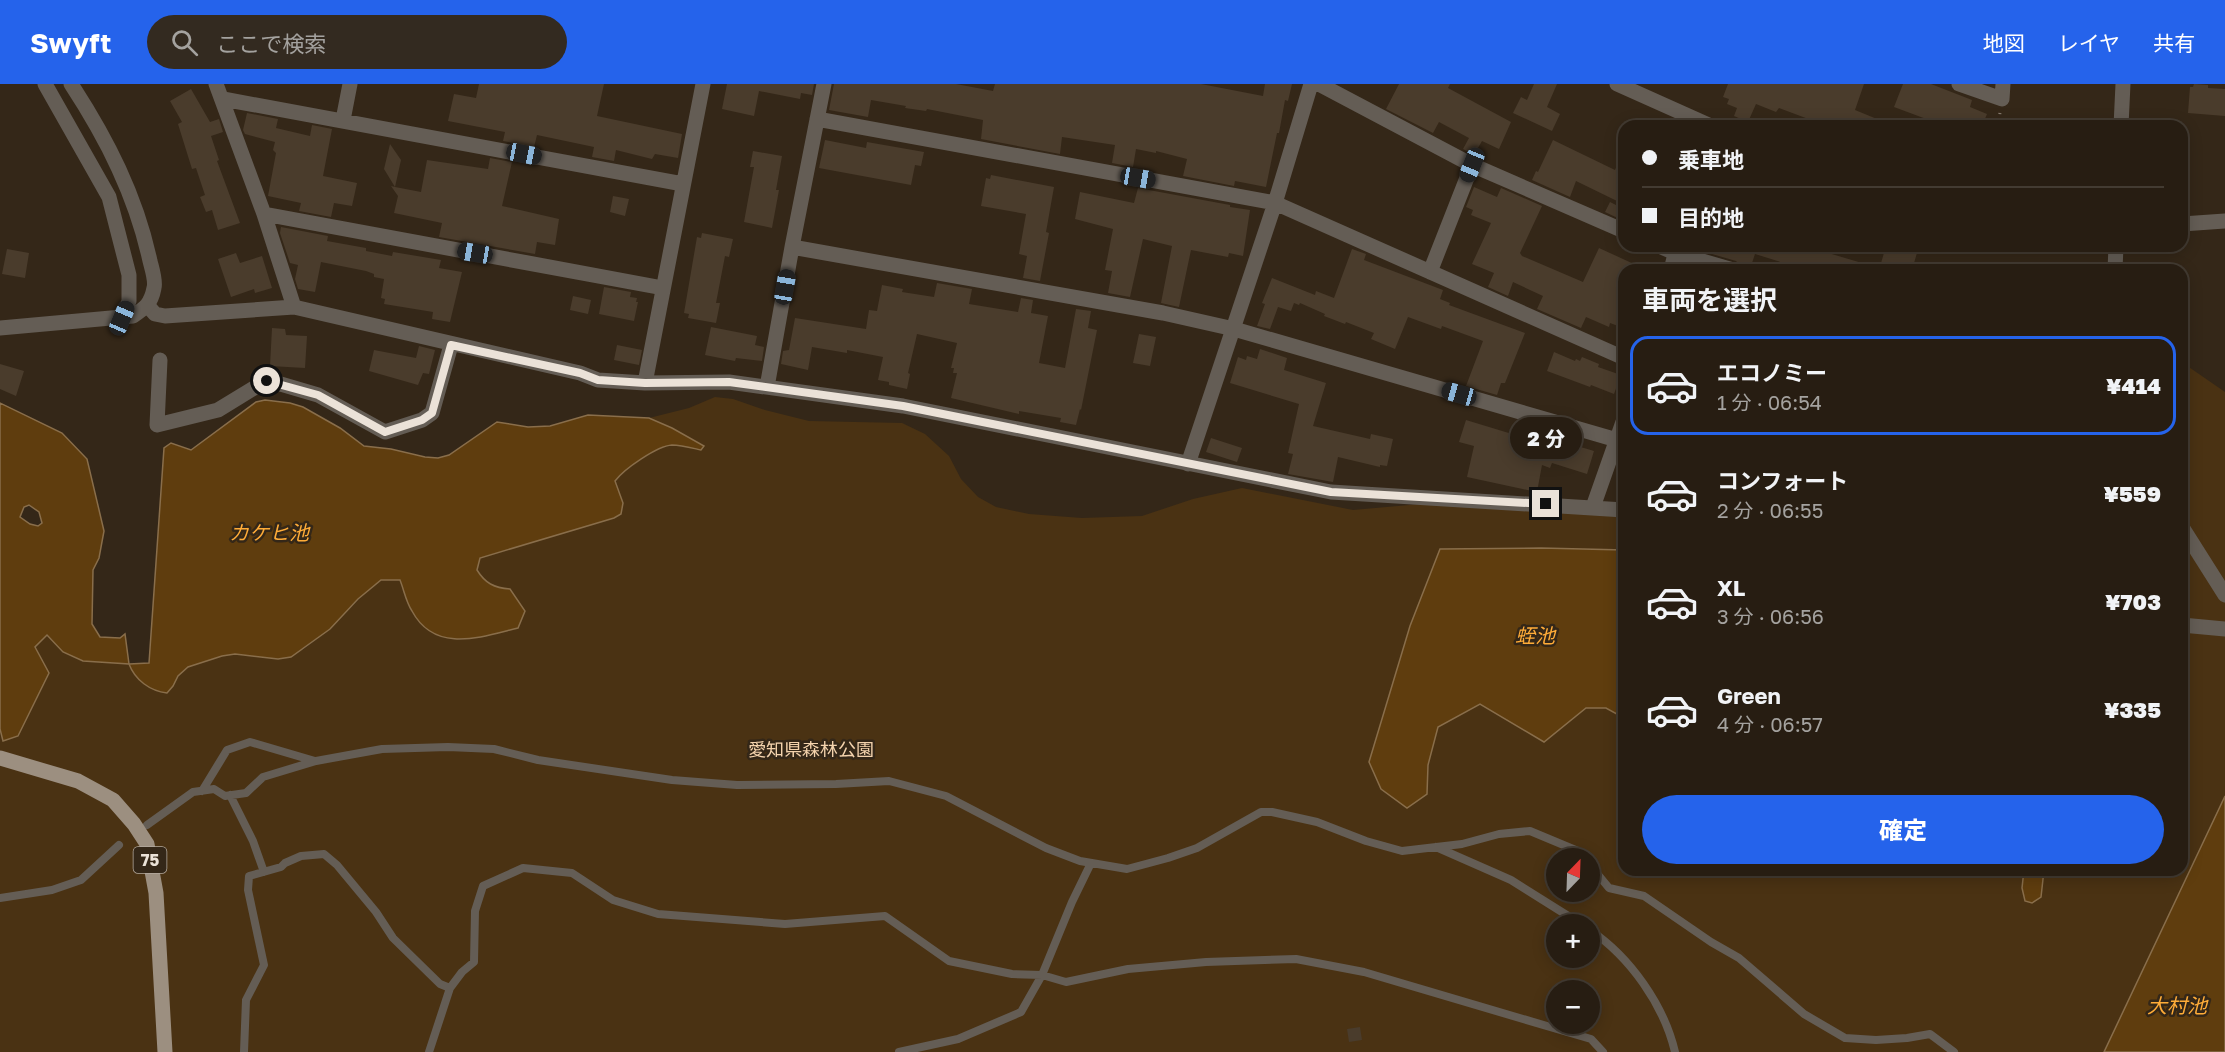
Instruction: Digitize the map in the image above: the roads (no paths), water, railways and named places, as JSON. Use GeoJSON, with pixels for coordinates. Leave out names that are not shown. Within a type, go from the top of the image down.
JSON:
{"type":"FeatureCollection","features":[{"type":"Feature","properties":{"kind":"main road","name":"75"},"geometry":{"type":"LineString","coordinates":[[0,758],[78,781],[113,800],[134,824],[147,844],[156,893],[165,1052]]}},
{"type":"Feature","properties":{"kind":"street"},"geometry":{"type":"LineString","coordinates":[[45,84],[98,175],[115,214],[129,275],[129,301],[122,318]]}},
{"type":"Feature","properties":{"kind":"street"},"geometry":{"type":"LineString","coordinates":[[0,328],[19,324],[132,316],[148,306],[155,286],[144,235],[126,183],[93,119],[71,84]]}},
{"type":"Feature","properties":{"kind":"street"},"geometry":{"type":"LineString","coordinates":[[216,84],[264,214],[294,307]]}},
{"type":"Feature","properties":{"kind":"street"},"geometry":{"type":"LineString","coordinates":[[343,120],[350,84]]}},
{"type":"Feature","properties":{"kind":"street"},"geometry":{"type":"LineString","coordinates":[[645,383],[703,84]]}},
{"type":"Feature","properties":{"kind":"street"},"geometry":{"type":"LineString","coordinates":[[767,387],[824,84]]}},
{"type":"Feature","properties":{"kind":"street"},"geometry":{"type":"LineString","coordinates":[[1188,464],[1275,203],[1311,84]]}},
{"type":"Feature","properties":{"kind":"street"},"geometry":{"type":"LineString","coordinates":[[1319,84],[1472,165],[1618,228]]}},
{"type":"Feature","properties":{"kind":"street"},"geometry":{"type":"LineString","coordinates":[[1617,84],[1698,120]]}},
{"type":"Feature","properties":{"kind":"street"},"geometry":{"type":"LineString","coordinates":[[1959,84],[2002,99],[2003,84]]}},
{"type":"Feature","properties":{"kind":"street"},"geometry":{"type":"LineString","coordinates":[[2121,120],[2123,84]]}},
{"type":"Feature","properties":{"kind":"street"},"geometry":{"type":"LineString","coordinates":[[223,99],[683,184]]}},
{"type":"Feature","properties":{"kind":"street"},"geometry":{"type":"LineString","coordinates":[[817,119],[1275,203],[1618,355]]}},
{"type":"Feature","properties":{"kind":"street"},"geometry":{"type":"LineString","coordinates":[[1430,272],[1472,165]]}},
{"type":"Feature","properties":{"kind":"street"},"geometry":{"type":"LineString","coordinates":[[264,214],[663,288]]}},
{"type":"Feature","properties":{"kind":"street"},"geometry":{"type":"LineString","coordinates":[[2188,224],[2225,221]]}},
{"type":"Feature","properties":{"kind":"street"},"geometry":{"type":"LineString","coordinates":[[792,247],[1163,313],[1234,329],[1617,440]]}},
{"type":"Feature","properties":{"kind":"street"},"geometry":{"type":"LineString","coordinates":[[1682,252],[1716,264]]}},
{"type":"Feature","properties":{"kind":"street"},"geometry":{"type":"LineString","coordinates":[[148,306],[155,314],[165,316],[294,307],[580,373],[598,380],[645,383],[729,382],[903,406],[1331,492],[1618,509]]}},
{"type":"Feature","properties":{"kind":"street"},"geometry":{"type":"LineString","coordinates":[[160,360],[157,425],[218,410],[267,381],[318,395],[385,432],[422,420],[432,413],[451,345]]}},
{"type":"Feature","properties":{"kind":"street"},"geometry":{"type":"LineString","coordinates":[[1593,507],[1618,437]]}},
{"type":"Feature","properties":{"kind":"street"},"geometry":{"type":"LineString","coordinates":[[2188,536],[2225,595]]}},
{"type":"Feature","properties":{"kind":"street"},"geometry":{"type":"LineString","coordinates":[[2188,626],[2225,629]]}},
{"type":"Feature","properties":{"kind":"lane"},"geometry":{"type":"LineString","coordinates":[[202,791],[227,750],[250,742],[316,761]]}},
{"type":"Feature","properties":{"kind":"lane"},"geometry":{"type":"LineString","coordinates":[[147,825],[193,792],[214,789],[225,796],[246,793],[263,777],[316,761],[382,748],[448,747],[494,749],[538,760],[672,780],[737,785],[889,781],[946,796],[1046,848],[1080,861],[1127,869],[1197,848],[1261,812],[1272,812],[1317,822],[1366,841],[1402,851],[1462,844],[1499,834],[1530,831],[1571,848]]}},
{"type":"Feature","properties":{"kind":"lane"},"geometry":{"type":"LineString","coordinates":[[230,795],[253,841],[264,872]]}},
{"type":"Feature","properties":{"kind":"lane"},"geometry":{"type":"LineString","coordinates":[[1,898],[52,890],[81,880],[119,845]]}},
{"type":"Feature","properties":{"kind":"lane"},"geometry":{"type":"LineString","coordinates":[[1435,847],[1511,880],[1565,914]]}},
{"type":"Feature","properties":{"kind":"lane"},"geometry":{"type":"LineString","coordinates":[[244,1052],[246,1000],[264,965],[248,890],[249,876],[281,867],[301,856],[324,854],[344,873],[376,912],[393,938],[440,984],[450,988]]}},
{"type":"Feature","properties":{"kind":"lane"},"geometry":{"type":"LineString","coordinates":[[899,1052],[958,1039],[1021,1012],[1042,975],[1091,863]]}},
{"type":"Feature","properties":{"kind":"lane"},"geometry":{"type":"LineString","coordinates":[[429,1052],[450,988],[462,972],[474,962],[475,911],[483,886],[523,868],[572,873],[613,900],[658,914],[786,924],[885,916],[949,961],[1012,974],[1042,975],[1066,982],[1128,969],[1206,962],[1296,959],[1364,972],[1591,1039],[1603,1052]]}},
{"type":"Feature","properties":{"kind":"lane"},"geometry":{"type":"LineString","coordinates":[[1600,878],[1609,888],[1644,896],[1711,942],[1739,958],[1804,1014],[1845,1038],[1868,1041],[1930,1034],[1954,1052]]}},
{"type":"Feature","properties":{"kind":"lane"},"geometry":{"type":"LineString","coordinates":[[1600,939],[1622,959],[1652,994],[1670,1032],[1675,1052]]}},
{"type":"Feature","properties":{"kind":"water","name":"カケヒ池"},"geometry":{"type":"Polygon","coordinates":[[[265,400],[303,407],[340,428],[364,446],[391,449],[425,457],[438,458],[449,455],[497,422],[528,427],[550,426],[588,415],[649,418],[704,446],[701,450],[666,446],[626,470],[615,481],[623,503],[621,514],[614,518],[480,558],[477,570],[483,578],[490,584],[510,589],[525,611],[518,628],[474,638],[446,638],[433,633],[422,624],[410,607],[400,580],[381,580],[358,599],[330,629],[291,657],[278,659],[235,654],[222,656],[188,667],[178,676],[167,693],[144,684],[129,664],[149,663],[164,448],[171,443],[191,450],[256,402],[265,400]]]}},
{"type":"Feature","properties":{"kind":"water"},"geometry":{"type":"Polygon","coordinates":[[[0,403],[62,433],[87,459],[104,531],[99,558],[93,570],[92,624],[100,637],[120,638],[125,634],[129,664],[83,661],[63,652],[47,635],[35,647],[49,673],[18,736],[3,741],[0,729],[0,403]],[[29,505],[24,507],[20,517],[38,526],[42,523],[39,512],[29,505]]]}},
{"type":"Feature","properties":{"kind":"water","name":"蛭池"},"geometry":{"type":"Polygon","coordinates":[[[1440,549],[1618,550],[1618,715],[1606,708],[1586,708],[1544,742],[1480,704],[1438,727],[1428,765],[1427,794],[1407,808],[1381,789],[1369,762],[1410,626],[1440,549]]]}},
{"type":"Feature","properties":{"kind":"water","name":"大村池"},"geometry":{"type":"Polygon","coordinates":[[[2225,796],[2225,1052],[2104,1052],[2188,876],[2225,796]]]}},
{"type":"Feature","properties":{"kind":"water"},"geometry":{"type":"Polygon","coordinates":[[[2023,876],[2043,876],[2041,897],[2032,903],[2025,901],[2022,888],[2023,876]]]}},
{"type":"Feature","properties":{"kind":"park label","name":"愛知県森林公園"},"geometry":{"type":"Point","coordinates":[811,749]}}]}
